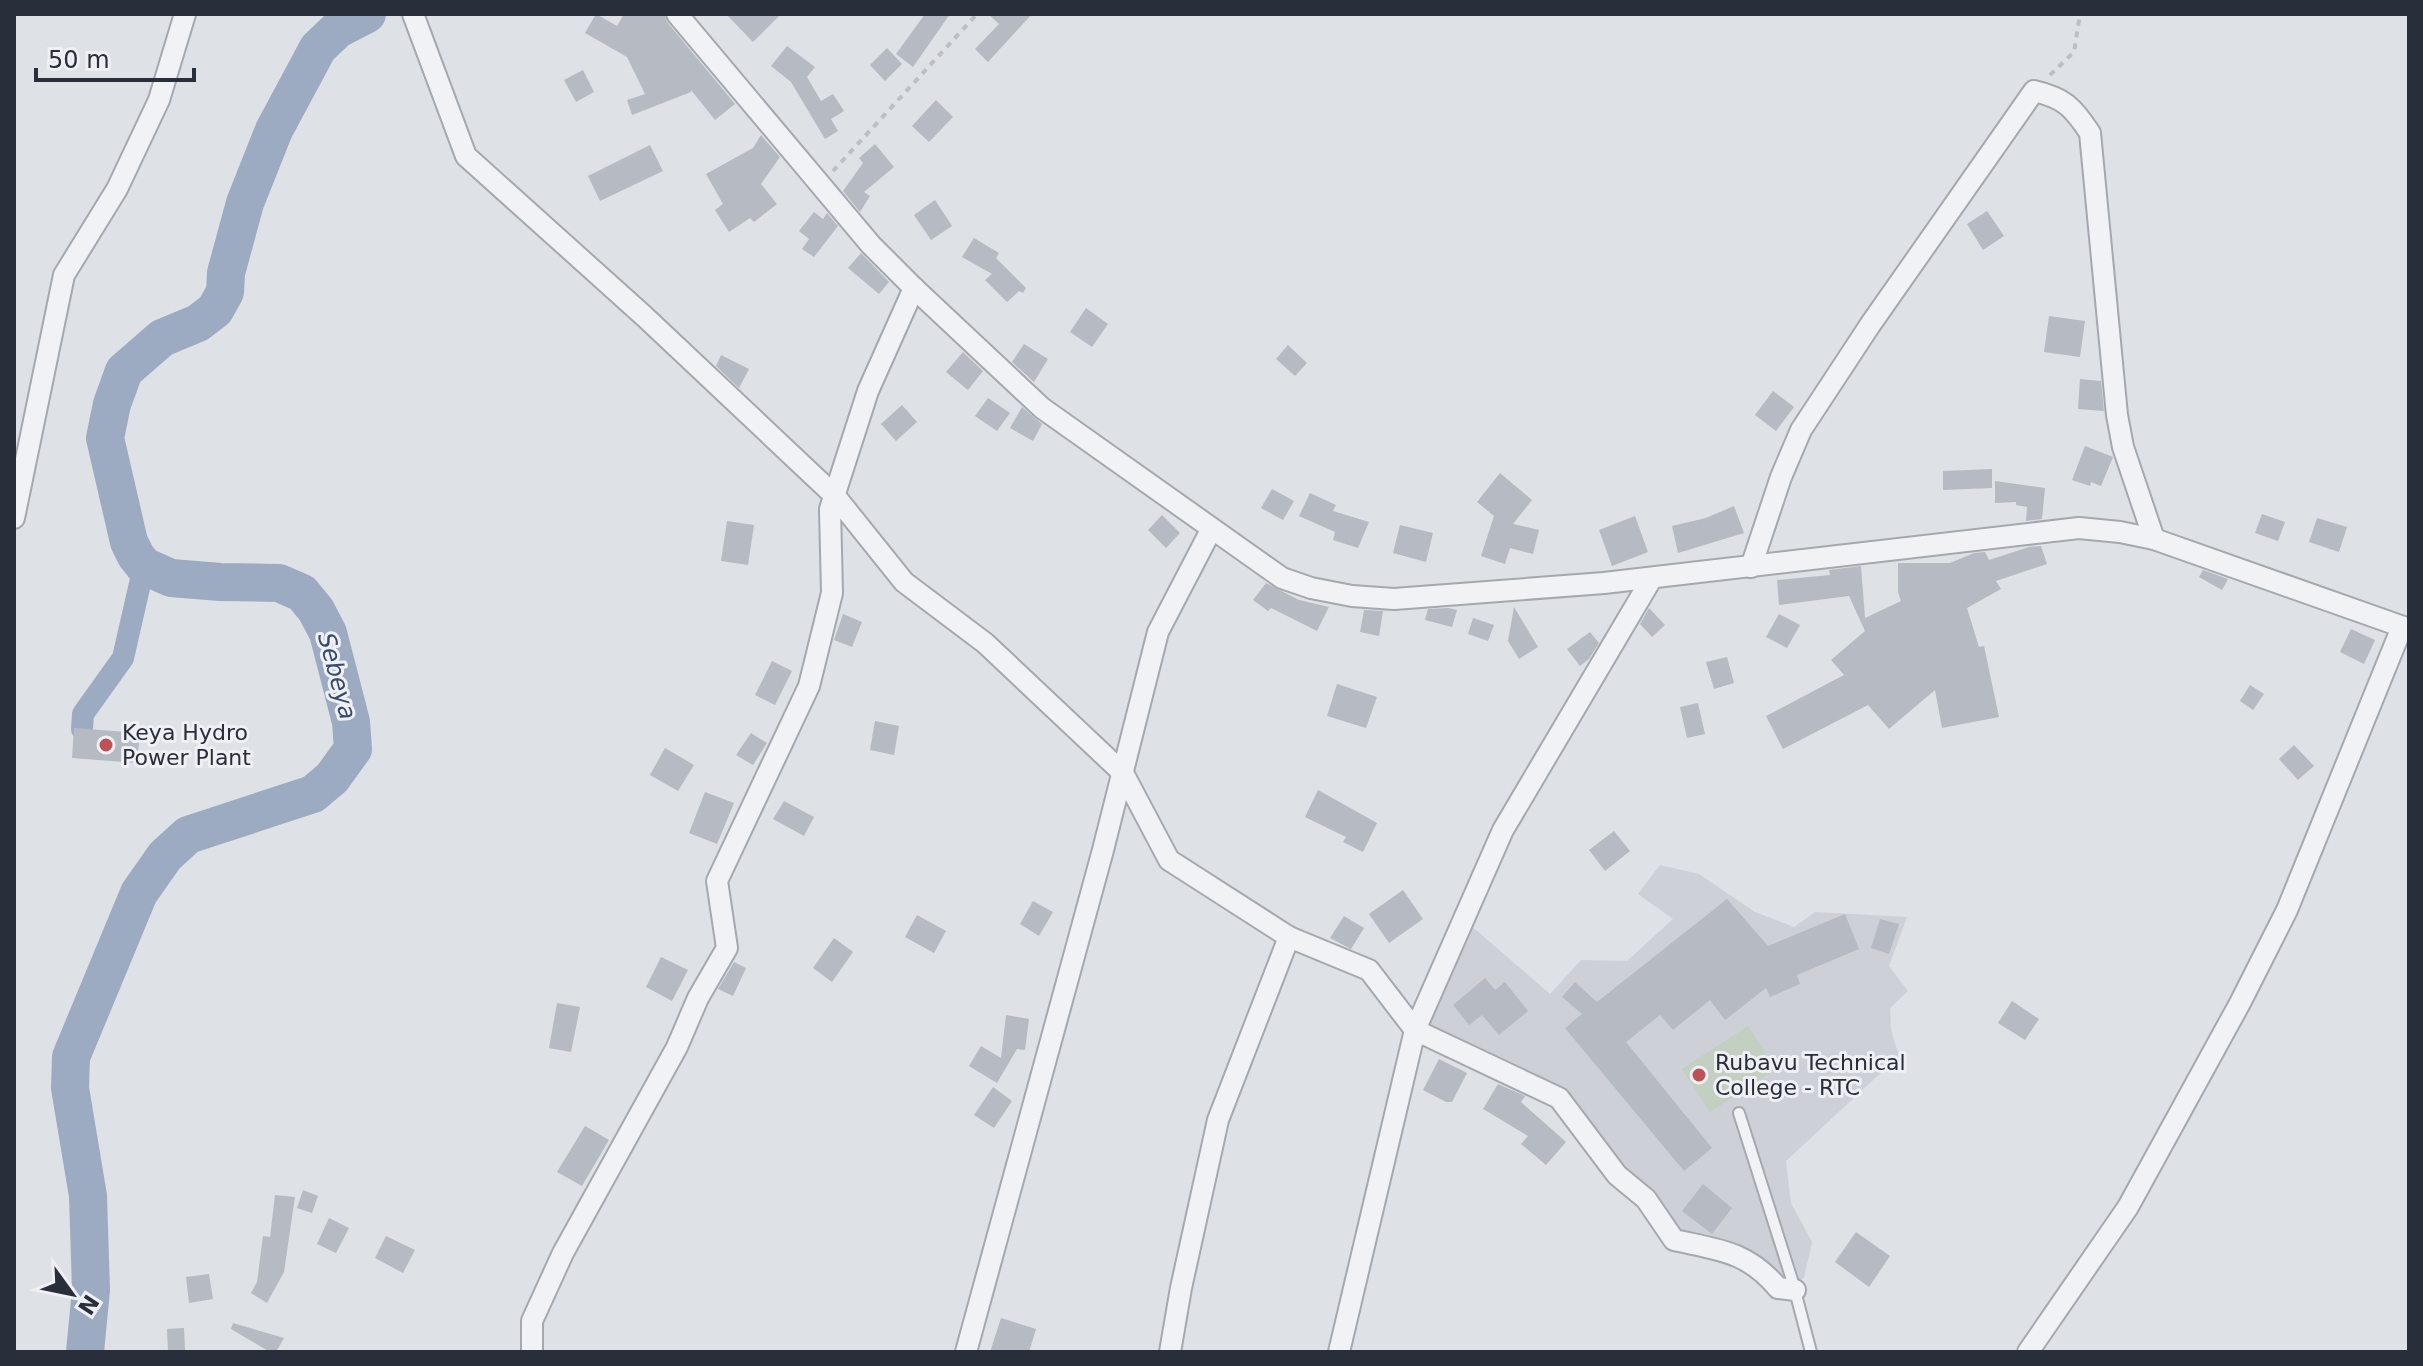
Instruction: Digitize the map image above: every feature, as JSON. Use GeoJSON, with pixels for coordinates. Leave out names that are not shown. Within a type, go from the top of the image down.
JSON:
{"type":"FeatureCollection","features":[{"type":"Feature","properties":{"kind":"street"},"geometry":{"type":"LineString","coordinates":[[14,518],[64,275],[117,189],[159,100],[185,14]]}},
{"type":"Feature","properties":{"kind":"street"},"geometry":{"type":"LineString","coordinates":[[413,14],[466,156],[529,210],[835,496],[904,582],[985,643],[1123,773],[1169,860],[1289,937],[1369,970],[1415,1030],[1559,1098],[1617,1175],[1646,1199],[1674,1240],[1741,1256],[1768,1276],[1778,1288],[1795,1290]]}},
{"type":"Feature","properties":{"kind":"street"},"geometry":{"type":"LineString","coordinates":[[677,14],[871,245],[1042,408],[1282,578],[1311,588],[1352,596],[1394,599],[1652,578],[2079,528],[2154,539],[2405,628],[2287,910],[2240,1003],[2128,1207],[2028,1352]]}},
{"type":"Feature","properties":{"kind":"street"},"geometry":{"type":"LineString","coordinates":[[1751,567],[1781,477],[1801,430],[1870,325],[2034,91],[2058,97],[2077,113],[2090,133],[2117,415],[2123,447],[2154,539]]}},
{"type":"Feature","properties":{"kind":"street"},"geometry":{"type":"LineString","coordinates":[[532,1352],[532,1321],[563,1253],[677,1047],[698,998],[727,948],[717,881],[809,686],[832,593],[830,509],[868,391],[914,288]]}},
{"type":"Feature","properties":{"kind":"street"},"geometry":{"type":"LineString","coordinates":[[966,1352],[1123,773],[1158,632],[1211,530]]}},
{"type":"Feature","properties":{"kind":"street"},"geometry":{"type":"LineString","coordinates":[[1339,1352],[1415,1030],[1503,830],[1652,578]]}},
{"type":"Feature","properties":{"kind":"street"},"geometry":{"type":"LineString","coordinates":[[1170,1352],[1218,1120],[1289,937]]}},
{"type":"Feature","properties":{"kind":"lane"},"geometry":{"type":"LineString","coordinates":[[1739,1113],[1795,1290],[1811,1352]]}},
{"type":"Feature","properties":{"kind":"path"},"geometry":{"type":"LineString","coordinates":[[821,185],[977,14]]}},
{"type":"Feature","properties":{"kind":"path"},"geometry":{"type":"LineString","coordinates":[[2034,91],[2074,52],[2080,14]]}},
{"type":"Feature","properties":{"kind":"shaded area","name":"Rubavu Technical College - RTC"},"geometry":{"type":"Polygon","coordinates":[[[1660,865],[1699,874],[1755,912],[1794,927],[1815,912],[1907,917],[1889,966],[1908,991],[1890,1008],[1891,1030],[1899,1056],[1786,1161],[1791,1203],[1812,1242],[1804,1278],[1793,1283],[1782,1285],[1678,1237],[1559,1094],[1425,1030],[1468,923],[1550,994],[1581,960],[1627,961],[1673,919],[1638,894],[1660,865]]]}},
{"type":"Feature","properties":{"kind":"green space"},"geometry":{"type":"Polygon","coordinates":[[[1748,1026],[1776,1069],[1710,1112],[1682,1069],[1748,1026]]]}},
{"type":"Feature","properties":{"kind":"building"},"geometry":{"type":"Polygon","coordinates":[[[596,14],[617,26],[624,14],[664,14],[667,22],[735,104],[715,120],[691,90],[632,115],[627,100],[645,94],[627,57],[585,33],[596,14]]]}},
{"type":"Feature","properties":{"kind":"building"},"geometry":{"type":"Polygon","coordinates":[[[726,14],[781,14],[753,42],[726,14]]]}},
{"type":"Feature","properties":{"kind":"building"},"geometry":{"type":"Polygon","coordinates":[[[925,14],[950,14],[913,67],[896,54],[925,14]]]}},
{"type":"Feature","properties":{"kind":"building"},"geometry":{"type":"Polygon","coordinates":[[[988,14],[1032,14],[988,62],[975,49],[999,24],[988,14]]]}},
{"type":"Feature","properties":{"kind":"building"},"geometry":{"type":"Polygon","coordinates":[[[787,46],[815,67],[807,77],[821,101],[833,94],[844,111],[831,119],[838,131],[825,139],[791,82],[771,66],[787,46]]]}},
{"type":"Feature","properties":{"kind":"building"},"geometry":{"type":"Polygon","coordinates":[[[887,48],[902,64],[885,81],[870,65],[887,48]]]}},
{"type":"Feature","properties":{"kind":"building"},"geometry":{"type":"Polygon","coordinates":[[[583,70],[594,92],[576,102],[564,80],[583,70]]]}},
{"type":"Feature","properties":{"kind":"building"},"geometry":{"type":"Polygon","coordinates":[[[936,100],[953,117],[929,142],[912,126],[936,100]]]}},
{"type":"Feature","properties":{"kind":"building"},"geometry":{"type":"Polygon","coordinates":[[[761,135],[780,157],[761,184],[777,204],[754,222],[750,218],[729,232],[715,210],[723,204],[706,174],[753,148],[761,135]]]}},
{"type":"Feature","properties":{"kind":"building"},"geometry":{"type":"Polygon","coordinates":[[[875,144],[894,167],[864,192],[870,196],[860,212],[843,191],[863,163],[859,158],[875,144]]]}},
{"type":"Feature","properties":{"kind":"building"},"geometry":{"type":"Polygon","coordinates":[[[650,145],[663,171],[600,201],[588,176],[650,145]]]}},
{"type":"Feature","properties":{"kind":"building"},"geometry":{"type":"Polygon","coordinates":[[[935,200],[952,226],[931,240],[914,215],[935,200]]]}},
{"type":"Feature","properties":{"kind":"building"},"geometry":{"type":"Polygon","coordinates":[[[1987,211],[2004,236],[1983,250],[1967,224],[1987,211]]]}},
{"type":"Feature","properties":{"kind":"building"},"geometry":{"type":"Polygon","coordinates":[[[814,212],[823,219],[827,213],[838,226],[814,257],[802,249],[809,239],[799,231],[814,212]]]}},
{"type":"Feature","properties":{"kind":"building"},"geometry":{"type":"Polygon","coordinates":[[[974,238],[999,253],[996,258],[1026,288],[1023,293],[1019,291],[1007,302],[985,280],[992,274],[962,257],[974,238]]]}},
{"type":"Feature","properties":{"kind":"building"},"geometry":{"type":"Polygon","coordinates":[[[861,253],[889,282],[879,294],[848,268],[861,253]]]}},
{"type":"Feature","properties":{"kind":"building"},"geometry":{"type":"Polygon","coordinates":[[[1086,308],[1108,324],[1092,347],[1070,332],[1086,308]]]}},
{"type":"Feature","properties":{"kind":"building"},"geometry":{"type":"Polygon","coordinates":[[[2049,316],[2085,321],[2080,357],[2044,352],[2049,316]]]}},
{"type":"Feature","properties":{"kind":"building"},"geometry":{"type":"Polygon","coordinates":[[[1024,344],[1048,359],[1034,382],[1012,362],[1024,344]]]}},
{"type":"Feature","properties":{"kind":"building"},"geometry":{"type":"Polygon","coordinates":[[[1288,345],[1307,363],[1295,376],[1276,359],[1288,345]]]}},
{"type":"Feature","properties":{"kind":"building"},"geometry":{"type":"Polygon","coordinates":[[[963,352],[983,371],[968,390],[946,372],[963,352]]]}},
{"type":"Feature","properties":{"kind":"building"},"geometry":{"type":"Polygon","coordinates":[[[721,355],[749,369],[739,388],[716,366],[721,355]]]}},
{"type":"Feature","properties":{"kind":"building"},"geometry":{"type":"Polygon","coordinates":[[[2080,379],[2101,381],[2104,411],[2078,409],[2080,379]]]}},
{"type":"Feature","properties":{"kind":"building"},"geometry":{"type":"Polygon","coordinates":[[[1773,391],[1794,407],[1776,431],[1755,415],[1773,391]]]}},
{"type":"Feature","properties":{"kind":"building"},"geometry":{"type":"Polygon","coordinates":[[[988,398],[1010,413],[997,431],[975,416],[988,398]]]}},
{"type":"Feature","properties":{"kind":"building"},"geometry":{"type":"Polygon","coordinates":[[[902,405],[917,422],[896,441],[881,424],[902,405]]]}},
{"type":"Feature","properties":{"kind":"building"},"geometry":{"type":"Polygon","coordinates":[[[1022,407],[1042,424],[1033,441],[1010,428],[1022,407]]]}},
{"type":"Feature","properties":{"kind":"building"},"geometry":{"type":"Polygon","coordinates":[[[2085,446],[2113,457],[2101,486],[2072,480],[2085,446]]]}},
{"type":"Feature","properties":{"kind":"building"},"geometry":{"type":"Polygon","coordinates":[[[1992,469],[1992,488],[1943,490],[1943,471],[1992,469]]]}},
{"type":"Feature","properties":{"kind":"building"},"geometry":{"type":"Polygon","coordinates":[[[1500,473],[1532,500],[1513,524],[1539,530],[1533,554],[1510,548],[1505,564],[1481,556],[1494,516],[1477,502],[1500,473]]]}},
{"type":"Feature","properties":{"kind":"building"},"geometry":{"type":"Polygon","coordinates":[[[1995,481],[2045,488],[2042,519],[2026,521],[2027,507],[2016,505],[2016,502],[1995,503],[1995,481]]]}},
{"type":"Feature","properties":{"kind":"building"},"geometry":{"type":"Polygon","coordinates":[[[1272,489],[1294,501],[1283,520],[1261,508],[1272,489]]]}},
{"type":"Feature","properties":{"kind":"building"},"geometry":{"type":"Polygon","coordinates":[[[1310,493],[1336,505],[1333,511],[1369,522],[1358,548],[1333,540],[1335,532],[1299,516],[1310,493]]]}},
{"type":"Feature","properties":{"kind":"building"},"geometry":{"type":"Polygon","coordinates":[[[1734,506],[1744,533],[1678,553],[1672,526],[1706,518],[1734,506]]]}},
{"type":"Feature","properties":{"kind":"building"},"geometry":{"type":"Polygon","coordinates":[[[2262,514],[2285,522],[2278,541],[2255,533],[2262,514]]]}},
{"type":"Feature","properties":{"kind":"building"},"geometry":{"type":"Polygon","coordinates":[[[1162,515],[1180,533],[1166,548],[1148,530],[1162,515]]]}},
{"type":"Feature","properties":{"kind":"building"},"geometry":{"type":"Polygon","coordinates":[[[1635,516],[1648,552],[1612,566],[1599,530],[1635,516]]]}},
{"type":"Feature","properties":{"kind":"building"},"geometry":{"type":"Polygon","coordinates":[[[2317,518],[2347,527],[2339,552],[2309,542],[2317,518]]]}},
{"type":"Feature","properties":{"kind":"building"},"geometry":{"type":"Polygon","coordinates":[[[727,521],[754,525],[748,565],[721,561],[727,521]]]}},
{"type":"Feature","properties":{"kind":"building"},"geometry":{"type":"Polygon","coordinates":[[[1400,525],[1433,533],[1426,562],[1393,553],[1400,525]]]}},
{"type":"Feature","properties":{"kind":"building"},"geometry":{"type":"Polygon","coordinates":[[[2041,546],[2047,564],[1996,581],[2001,589],[1967,608],[1979,647],[1984,646],[1999,717],[1942,728],[1935,690],[1889,729],[1868,705],[1783,749],[1766,716],[1844,675],[1831,660],[1865,631],[1849,596],[1779,605],[1777,580],[1830,575],[1829,570],[1861,566],[1865,618],[1901,601],[1898,563],[1950,563],[1985,552],[1989,560],[2029,547],[2026,547],[2041,546]]]}},
{"type":"Feature","properties":{"kind":"building"},"geometry":{"type":"Polygon","coordinates":[[[2203,570],[2228,579],[2222,590],[2199,577],[2203,570]]]}},
{"type":"Feature","properties":{"kind":"building"},"geometry":{"type":"Polygon","coordinates":[[[1266,583],[1299,600],[1329,607],[1317,631],[1271,608],[1268,611],[1253,600],[1266,583]]]}},
{"type":"Feature","properties":{"kind":"building"},"geometry":{"type":"Polygon","coordinates":[[[1514,607],[1538,647],[1519,659],[1508,641],[1514,607]]]}},
{"type":"Feature","properties":{"kind":"building"},"geometry":{"type":"Polygon","coordinates":[[[1649,608],[1665,625],[1652,637],[1640,624],[1649,608]]]}},
{"type":"Feature","properties":{"kind":"building"},"geometry":{"type":"Polygon","coordinates":[[[1428,609],[1457,610],[1452,627],[1425,620],[1428,609]]]}},
{"type":"Feature","properties":{"kind":"building"},"geometry":{"type":"Polygon","coordinates":[[[1364,610],[1383,611],[1379,636],[1360,632],[1364,610]]]}},
{"type":"Feature","properties":{"kind":"building"},"geometry":{"type":"Polygon","coordinates":[[[843,614],[862,622],[852,647],[834,640],[843,614]]]}},
{"type":"Feature","properties":{"kind":"building"},"geometry":{"type":"Polygon","coordinates":[[[1779,614],[1800,625],[1787,648],[1766,637],[1779,614]]]}},
{"type":"Feature","properties":{"kind":"building"},"geometry":{"type":"Polygon","coordinates":[[[1473,618],[1494,625],[1488,641],[1468,634],[1473,618]]]}},
{"type":"Feature","properties":{"kind":"building"},"geometry":{"type":"Polygon","coordinates":[[[2351,629],[2375,640],[2364,664],[2340,652],[2351,629]]]}},
{"type":"Feature","properties":{"kind":"building"},"geometry":{"type":"Polygon","coordinates":[[[1590,632],[1599,643],[1589,659],[1580,666],[1567,649],[1590,632]]]}},
{"type":"Feature","properties":{"kind":"building"},"geometry":{"type":"Polygon","coordinates":[[[1727,657],[1734,683],[1714,689],[1706,662],[1727,657]]]}},
{"type":"Feature","properties":{"kind":"building"},"geometry":{"type":"Polygon","coordinates":[[[772,661],[792,671],[775,705],[755,695],[772,661]]]}},
{"type":"Feature","properties":{"kind":"building"},"geometry":{"type":"Polygon","coordinates":[[[1337,684],[1377,697],[1366,728],[1327,716],[1337,684]]]}},
{"type":"Feature","properties":{"kind":"building"},"geometry":{"type":"Polygon","coordinates":[[[2250,685],[2264,694],[2253,710],[2240,701],[2250,685]]]}},
{"type":"Feature","properties":{"kind":"building"},"geometry":{"type":"Polygon","coordinates":[[[1698,703],[1705,734],[1687,738],[1680,707],[1698,703]]]}},
{"type":"Feature","properties":{"kind":"building"},"geometry":{"type":"Polygon","coordinates":[[[875,721],[899,726],[894,755],[870,750],[875,721]]]}},
{"type":"Feature","properties":{"kind":"building","name":"Keya Hydro Power Plant"},"geometry":{"type":"Polygon","coordinates":[[[74,728],[140,733],[137,763],[72,758],[74,728]]]}},
{"type":"Feature","properties":{"kind":"building"},"geometry":{"type":"Polygon","coordinates":[[[751,733],[767,743],[753,765],[736,755],[751,733]]]}},
{"type":"Feature","properties":{"kind":"building"},"geometry":{"type":"Polygon","coordinates":[[[2294,745],[2314,766],[2298,780],[2279,759],[2294,745]]]}},
{"type":"Feature","properties":{"kind":"building"},"geometry":{"type":"Polygon","coordinates":[[[665,748],[694,765],[678,791],[650,775],[665,748]]]}},
{"type":"Feature","properties":{"kind":"building"},"geometry":{"type":"Polygon","coordinates":[[[1318,790],[1377,823],[1363,852],[1343,842],[1346,837],[1305,817],[1318,790]]]}},
{"type":"Feature","properties":{"kind":"building"},"geometry":{"type":"Polygon","coordinates":[[[705,792],[734,803],[717,844],[689,833],[705,792]]]}},
{"type":"Feature","properties":{"kind":"building"},"geometry":{"type":"Polygon","coordinates":[[[784,801],[814,817],[804,836],[773,819],[784,801]]]}},
{"type":"Feature","properties":{"kind":"building"},"geometry":{"type":"Polygon","coordinates":[[[1614,831],[1630,851],[1605,871],[1589,850],[1614,831]]]}},
{"type":"Feature","properties":{"kind":"building"},"geometry":{"type":"Polygon","coordinates":[[[1403,890],[1423,919],[1389,943],[1369,914],[1403,890]]]}},
{"type":"Feature","properties":{"kind":"building"},"geometry":{"type":"Polygon","coordinates":[[[1727,899],[1768,946],[1845,914],[1859,949],[1797,975],[1800,984],[1770,997],[1766,988],[1725,1020],[1710,1000],[1673,1030],[1660,1015],[1626,1042],[1712,1148],[1684,1171],[1565,1028],[1582,1014],[1562,997],[1575,982],[1597,1002],[1727,899]]]}},
{"type":"Feature","properties":{"kind":"building"},"geometry":{"type":"Polygon","coordinates":[[[1033,901],[1053,912],[1039,936],[1020,924],[1033,901]]]}},
{"type":"Feature","properties":{"kind":"building"},"geometry":{"type":"Polygon","coordinates":[[[917,915],[946,931],[934,953],[905,937],[917,915]]]}},
{"type":"Feature","properties":{"kind":"building"},"geometry":{"type":"Polygon","coordinates":[[[1344,916],[1364,928],[1351,949],[1330,938],[1344,916]]]}},
{"type":"Feature","properties":{"kind":"building"},"geometry":{"type":"Polygon","coordinates":[[[1880,919],[1899,924],[1889,954],[1871,948],[1880,919]]]}},
{"type":"Feature","properties":{"kind":"building"},"geometry":{"type":"Polygon","coordinates":[[[834,938],[853,952],[832,982],[813,968],[834,938]]]}},
{"type":"Feature","properties":{"kind":"building"},"geometry":{"type":"Polygon","coordinates":[[[661,957],[688,970],[672,1001],[646,987],[661,957]]]}},
{"type":"Feature","properties":{"kind":"building"},"geometry":{"type":"Polygon","coordinates":[[[734,962],[746,968],[733,996],[718,989],[734,962]]]}},
{"type":"Feature","properties":{"kind":"building"},"geometry":{"type":"Polygon","coordinates":[[[1485,978],[1495,990],[1505,982],[1528,1011],[1499,1035],[1482,1015],[1469,1025],[1453,1005],[1485,978]]]}},
{"type":"Feature","properties":{"kind":"building"},"geometry":{"type":"Polygon","coordinates":[[[2012,1001],[2039,1019],[2025,1040],[1998,1023],[2012,1001]]]}},
{"type":"Feature","properties":{"kind":"building"},"geometry":{"type":"Polygon","coordinates":[[[557,1003],[580,1007],[571,1052],[549,1048],[557,1003]]]}},
{"type":"Feature","properties":{"kind":"building"},"geometry":{"type":"Polygon","coordinates":[[[1006,1015],[1029,1019],[1025,1050],[1017,1049],[997,1083],[969,1066],[981,1046],[1001,1058],[1006,1015]]]}},
{"type":"Feature","properties":{"kind":"building"},"geometry":{"type":"Polygon","coordinates":[[[1439,1059],[1467,1073],[1452,1102],[1423,1090],[1439,1059]]]}},
{"type":"Feature","properties":{"kind":"building"},"geometry":{"type":"Polygon","coordinates":[[[1498,1084],[1525,1096],[1521,1102],[1566,1142],[1546,1165],[1521,1144],[1528,1136],[1483,1109],[1498,1084]]]}},
{"type":"Feature","properties":{"kind":"building"},"geometry":{"type":"Polygon","coordinates":[[[993,1087],[1012,1101],[994,1128],[974,1115],[993,1087]]]}},
{"type":"Feature","properties":{"kind":"building"},"geometry":{"type":"Polygon","coordinates":[[[585,1126],[609,1140],[582,1186],[557,1172],[585,1126]]]}},
{"type":"Feature","properties":{"kind":"building"},"geometry":{"type":"Polygon","coordinates":[[[1703,1184],[1732,1208],[1712,1234],[1682,1211],[1703,1184]]]}},
{"type":"Feature","properties":{"kind":"building"},"geometry":{"type":"Polygon","coordinates":[[[303,1190],[318,1196],[312,1213],[297,1208],[303,1190]]]}},
{"type":"Feature","properties":{"kind":"building"},"geometry":{"type":"Polygon","coordinates":[[[275,1195],[295,1197],[284,1272],[267,1303],[251,1293],[257,1282],[263,1236],[270,1237],[275,1195]]]}},
{"type":"Feature","properties":{"kind":"building"},"geometry":{"type":"Polygon","coordinates":[[[329,1218],[349,1228],[336,1253],[317,1244],[329,1218]]]}},
{"type":"Feature","properties":{"kind":"building"},"geometry":{"type":"Polygon","coordinates":[[[1856,1232],[1890,1256],[1869,1287],[1835,1262],[1856,1232]]]}},
{"type":"Feature","properties":{"kind":"building"},"geometry":{"type":"Polygon","coordinates":[[[386,1236],[415,1250],[403,1273],[375,1258],[386,1236]]]}},
{"type":"Feature","properties":{"kind":"building"},"geometry":{"type":"Polygon","coordinates":[[[209,1274],[213,1299],[189,1303],[186,1277],[209,1274]]]}},
{"type":"Feature","properties":{"kind":"building"},"geometry":{"type":"Polygon","coordinates":[[[1001,1318],[1036,1329],[1029,1352],[990,1352],[1001,1318]]]}},
{"type":"Feature","properties":{"kind":"building"},"geometry":{"type":"Polygon","coordinates":[[[233,1323],[284,1338],[276,1352],[270,1352],[231,1329],[233,1323]]]}},
{"type":"Feature","properties":{"kind":"building"},"geometry":{"type":"Polygon","coordinates":[[[184,1328],[185,1350],[168,1351],[167,1329],[184,1328]]]}},
{"type":"Feature","properties":{"kind":"waterway","name":"Sebeya"},"geometry":{"type":"LineString","coordinates":[[85,1352],[91,1290],[88,1196],[70,1088],[71,1057],[139,893],[165,856],[188,835],[313,794],[332,778],[353,749],[351,722],[328,633],[316,610],[302,593],[279,583],[171,578],[144,566],[136,556],[129,542],[105,438],[112,404],[124,371],[162,338],[198,323],[215,310],[225,292],[226,273],[245,203],[274,130],[318,48],[338,29],[367,14]]}},
{"type":"Feature","properties":{"kind":"waterway"},"geometry":{"type":"LineString","coordinates":[[82,729],[83,714],[123,658],[144,566]]}},
{"type":"Feature","properties":{"kind":"place","name":"Keya Hydro Power Plant"},"geometry":{"type":"Point","coordinates":[106,745]}},
{"type":"Feature","properties":{"kind":"place","name":"Rubavu Technical College - RTC"},"geometry":{"type":"Point","coordinates":[1699,1075]}}]}
